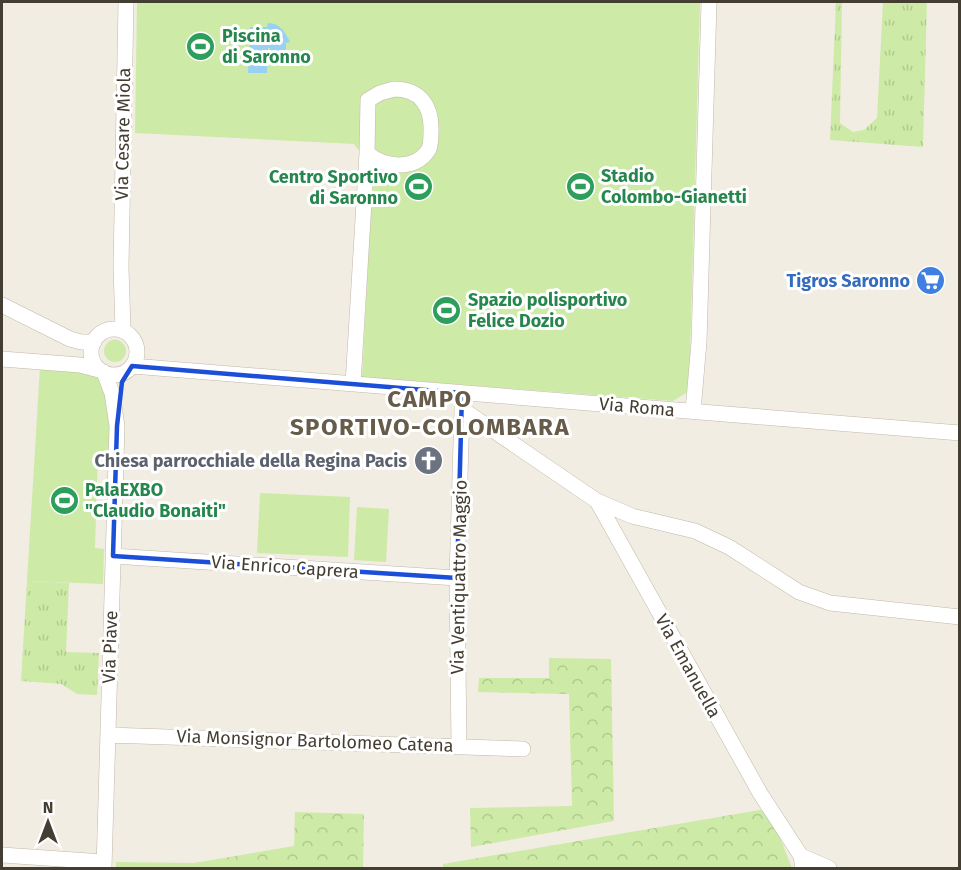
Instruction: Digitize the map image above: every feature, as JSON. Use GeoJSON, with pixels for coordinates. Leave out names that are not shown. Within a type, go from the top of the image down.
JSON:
{"type":"FeatureCollection","features":[{"type":"Feature","properties":{"kind":"street","name":"Via Cesare Miola"},"geometry":{"type":"LineString","coordinates":[[116,330],[121,267],[120,30],[126,2]]}},
{"type":"Feature","properties":{"kind":"street"},"geometry":{"type":"LineString","coordinates":[[693,411],[699,342],[709,2]]}},
{"type":"Feature","properties":{"kind":"street"},"geometry":{"type":"LineString","coordinates":[[353,384],[368,100],[394,89],[409,91],[419,96],[427,106],[431,117],[429,150],[416,160],[405,164],[389,165],[367,153]]}},
{"type":"Feature","properties":{"kind":"street"},"geometry":{"type":"LineString","coordinates":[[2,305],[70,339],[94,342]]}},
{"type":"Feature","properties":{"kind":"street"},"geometry":{"type":"LineString","coordinates":[[2,359],[80,365],[114,375],[132,363],[136,345],[131,336],[116,330],[99,335],[94,342],[92,355],[93,360],[102,371]]}},
{"type":"Feature","properties":{"kind":"street","name":"Via Roma"},"geometry":{"type":"LineString","coordinates":[[132,363],[171,369],[960,433]]}},
{"type":"Feature","properties":{"kind":"street","name":"Via Piave"},"geometry":{"type":"LineString","coordinates":[[117,426],[132,363]]}},
{"type":"Feature","properties":{"kind":"street","name":"Via Piave"},"geometry":{"type":"LineString","coordinates":[[102,371],[112,393],[117,426],[104,865]]}},
{"type":"Feature","properties":{"kind":"street","name":"Via Ventiquattro Maggio"},"geometry":{"type":"LineString","coordinates":[[459,746],[457,578],[462,393]]}},
{"type":"Feature","properties":{"kind":"street"},"geometry":{"type":"LineString","coordinates":[[462,409],[597,501],[632,516],[695,531],[729,547],[799,592],[830,603],[960,617]]}},
{"type":"Feature","properties":{"kind":"street","name":"Via Emanuella"},"geometry":{"type":"LineString","coordinates":[[597,501],[721,725],[802,862]]}},
{"type":"Feature","properties":{"kind":"street","name":"Via Enrico Caprera"},"geometry":{"type":"LineString","coordinates":[[113,556],[457,578]]}},
{"type":"Feature","properties":{"kind":"street","name":"Via Monsignor Bartolomeo Catena"},"geometry":{"type":"LineString","coordinates":[[108,735],[523,748]]}},
{"type":"Feature","properties":{"kind":"street"},"geometry":{"type":"LineString","coordinates":[[2,855],[104,865]]}},
{"type":"Feature","properties":{"kind":"street"},"geometry":{"type":"LineString","coordinates":[[802,862],[829,868]]}},
{"type":"Feature","properties":{"kind":"highlighted area"},"geometry":{"type":"Polygon","coordinates":[[[132,366],[462,393],[457,578],[113,556],[117,426],[122,382],[132,366]]]}},
{"type":"Feature","properties":{"kind":"green space"},"geometry":{"type":"Polygon","coordinates":[[[137,2],[700,2],[689,391],[673,401],[362,377],[373,169],[354,144],[135,133],[137,2]]]}},
{"type":"Feature","properties":{"kind":"green space"},"geometry":{"type":"Polygon","coordinates":[[[836,2],[842,2],[840,123],[853,132],[864,130],[877,118],[883,2],[927,2],[923,147],[830,140],[836,2]]]}},
{"type":"Feature","properties":{"kind":"green space"},"geometry":{"type":"Polygon","coordinates":[[[115,340],[123,343],[126,351],[123,359],[115,362],[107,359],[104,351],[107,343],[115,340]]]}},
{"type":"Feature","properties":{"kind":"green space","name":"PalaEXBO \"Claudio Bonaiti\""},"geometry":{"type":"Polygon","coordinates":[[[40,367],[82,371],[94,375],[102,383],[107,393],[110,429],[108,452],[98,452],[95,548],[104,549],[103,584],[27,581],[40,367]]]}},
{"type":"Feature","properties":{"kind":"green space"},"geometry":{"type":"Polygon","coordinates":[[[260,493],[350,497],[348,557],[257,553],[260,493]]]}},
{"type":"Feature","properties":{"kind":"green space"},"geometry":{"type":"Polygon","coordinates":[[[357,507],[389,509],[386,562],[354,560],[357,507]]]}},
{"type":"Feature","properties":{"kind":"green space"},"geometry":{"type":"Polygon","coordinates":[[[27,581],[69,583],[66,652],[99,653],[97,695],[77,694],[61,684],[21,681],[27,581]]]}},
{"type":"Feature","properties":{"kind":"green space"},"geometry":{"type":"Polygon","coordinates":[[[549,658],[611,659],[614,821],[471,847],[470,808],[572,806],[569,694],[478,692],[479,678],[549,678],[549,658]]]}},
{"type":"Feature","properties":{"kind":"green space"},"geometry":{"type":"Polygon","coordinates":[[[765,809],[776,828],[792,868],[443,868],[443,864],[765,809]]]}},
{"type":"Feature","properties":{"kind":"green space"},"geometry":{"type":"Polygon","coordinates":[[[295,812],[364,814],[363,867],[116,868],[116,862],[194,863],[294,846],[295,812]]]}},
{"type":"Feature","properties":{"kind":"water"},"geometry":{"type":"Polygon","coordinates":[[[268,23],[279,26],[290,42],[286,43],[282,59],[270,63],[270,48],[268,48],[267,73],[248,73],[250,27],[267,27],[268,23]]]}},
{"type":"Feature","properties":{"kind":"place","name":"Piscina di Saronno"},"geometry":{"type":"Point","coordinates":[201,46]}},
{"type":"Feature","properties":{"kind":"place","name":"Stadio Colombo-Gianetti"},"geometry":{"type":"Point","coordinates":[580,186]}},
{"type":"Feature","properties":{"kind":"place","name":"Centro Sportivo di Saronno"},"geometry":{"type":"Point","coordinates":[419,187]}},
{"type":"Feature","properties":{"kind":"place","name":"Tigros Saronno"},"geometry":{"type":"Point","coordinates":[931,281]}},
{"type":"Feature","properties":{"kind":"place","name":"Spazio polisportivo Felice Dozio"},"geometry":{"type":"Point","coordinates":[447,310]}},
{"type":"Feature","properties":{"kind":"place","name":"Chiesa parrocchiale della Regina Pacis"},"geometry":{"type":"Point","coordinates":[428,461]}},
{"type":"Feature","properties":{"kind":"place","name":"PalaEXBO \"Claudio Bonaiti\""},"geometry":{"type":"Point","coordinates":[64,500]}},
{"type":"Feature","properties":{"kind":"district","name":"CAMPO SPORTIVO-COLOMBARA"},"geometry":{"type":"Point","coordinates":[430,413]}}]}
